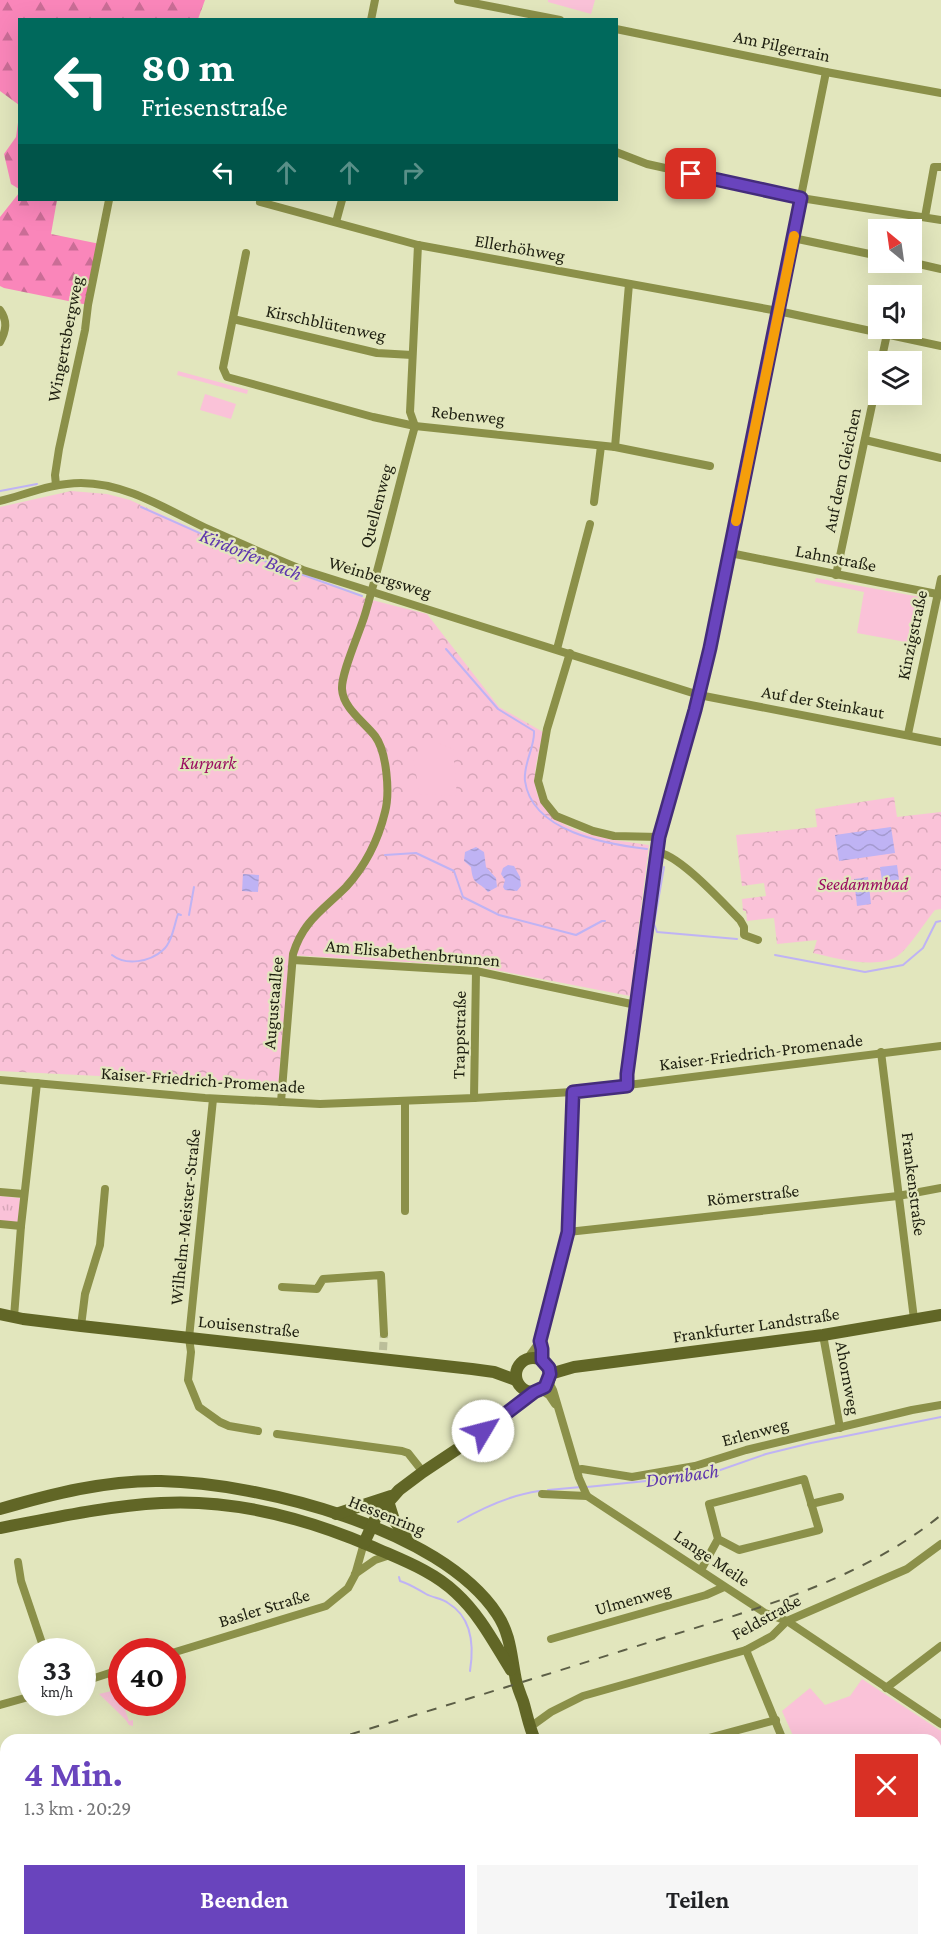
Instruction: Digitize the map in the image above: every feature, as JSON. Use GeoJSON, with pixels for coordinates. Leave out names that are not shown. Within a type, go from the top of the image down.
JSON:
{"type":"FeatureCollection","features":[{"type":"Feature","properties":{"kind":"street"},"geometry":{"type":"LineString","coordinates":[[371,18],[375,0]]}},
{"type":"Feature","properties":{"kind":"street"},"geometry":{"type":"LineString","coordinates":[[458,0],[550,18]]}},
{"type":"Feature","properties":{"kind":"street","name":"Am Pilgerrain"},"geometry":{"type":"LineString","coordinates":[[618,29],[941,93]]}},
{"type":"Feature","properties":{"kind":"street"},"geometry":{"type":"LineString","coordinates":[[627,1086],[656,852],[699,695],[730,553],[826,72]]}},
{"type":"Feature","properties":{"kind":"street"},"geometry":{"type":"LineString","coordinates":[[618,154],[647,164],[801,198],[941,220]]}},
{"type":"Feature","properties":{"kind":"street"},"geometry":{"type":"LineString","coordinates":[[925,217],[934,166],[941,167]]}},
{"type":"Feature","properties":{"kind":"street","name":"Wingertsbergweg"},"geometry":{"type":"LineString","coordinates":[[56,485],[55,475],[59,449],[81,350],[109,201]]}},
{"type":"Feature","properties":{"kind":"street"},"geometry":{"type":"LineString","coordinates":[[336,222],[342,201]]}},
{"type":"Feature","properties":{"kind":"street","name":"Ellerhöhweg"},"geometry":{"type":"LineString","coordinates":[[260,202],[418,245],[868,330]]}},
{"type":"Feature","properties":{"kind":"street"},"geometry":{"type":"LineString","coordinates":[[793,238],[868,254]]}},
{"type":"Feature","properties":{"kind":"street","name":"Quellenweg"},"geometry":{"type":"LineString","coordinates":[[366,862],[377,841],[386,809],[387,780],[380,744],[346,704],[342,686],[371,591],[415,426],[410,412],[418,245]]}},
{"type":"Feature","properties":{"kind":"street"},"geometry":{"type":"LineString","coordinates":[[233,320],[246,253]]}},
{"type":"Feature","properties":{"kind":"street"},"geometry":{"type":"LineString","coordinates":[[922,265],[941,269]]}},
{"type":"Feature","properties":{"kind":"street"},"geometry":{"type":"LineString","coordinates":[[615,447],[629,284]]}},
{"type":"Feature","properties":{"kind":"street"},"geometry":{"type":"LineString","coordinates":[[0,310],[6,326],[0,342]]}},
{"type":"Feature","properties":{"kind":"street","name":"Kirschblütenweg"},"geometry":{"type":"LineString","coordinates":[[233,320],[376,353],[412,355]]}},
{"type":"Feature","properties":{"kind":"street","name":"Rebenweg"},"geometry":{"type":"LineString","coordinates":[[233,320],[223,368],[227,377],[373,417],[415,426],[615,447],[710,466]]}},
{"type":"Feature","properties":{"kind":"street","name":"Ellerhöhweg"},"geometry":{"type":"LineString","coordinates":[[910,339],[941,346]]}},
{"type":"Feature","properties":{"kind":"street","name":"Auf dem Gleichen"},"geometry":{"type":"LineString","coordinates":[[837,575],[872,405]]}},
{"type":"Feature","properties":{"kind":"street"},"geometry":{"type":"LineString","coordinates":[[865,440],[941,458]]}},
{"type":"Feature","properties":{"kind":"street"},"geometry":{"type":"LineString","coordinates":[[594,502],[601,446]]}},
{"type":"Feature","properties":{"kind":"street","name":"Weinbergsweg"},"geometry":{"type":"LineString","coordinates":[[0,501],[56,485],[84,483],[116,487],[303,570],[699,695]]}},
{"type":"Feature","properties":{"kind":"street"},"geometry":{"type":"LineString","coordinates":[[557,649],[591,524]]}},
{"type":"Feature","properties":{"kind":"street","name":"Lahnstraße"},"geometry":{"type":"LineString","coordinates":[[730,553],[937,594]]}},
{"type":"Feature","properties":{"kind":"street","name":"Kinzigstraße"},"geometry":{"type":"LineString","coordinates":[[908,734],[941,579]]}},
{"type":"Feature","properties":{"kind":"street"},"geometry":{"type":"LineString","coordinates":[[570,653],[547,729],[538,781],[544,801],[556,816],[593,831],[615,836],[659,837]]}},
{"type":"Feature","properties":{"kind":"street","name":"Auf der Steinkaut"},"geometry":{"type":"LineString","coordinates":[[699,695],[941,741]]}},
{"type":"Feature","properties":{"kind":"street"},"geometry":{"type":"LineString","coordinates":[[656,852],[663,853],[691,873],[740,920],[744,927],[744,935],[758,940]]}},
{"type":"Feature","properties":{"kind":"street","name":"Augustaallee"},"geometry":{"type":"LineString","coordinates":[[281,1102],[293,954],[299,934],[347,886],[366,862]]}},
{"type":"Feature","properties":{"kind":"street","name":"Am Elisabethenbrunnen"},"geometry":{"type":"LineString","coordinates":[[293,960],[476,971],[636,1005]]}},
{"type":"Feature","properties":{"kind":"street","name":"Trappstraße"},"geometry":{"type":"LineString","coordinates":[[474,1098],[476,971]]}},
{"type":"Feature","properties":{"kind":"street","name":"Kaiser-Friedrich-Promenade"},"geometry":{"type":"LineString","coordinates":[[0,1080],[213,1099],[320,1104],[405,1101],[573,1092],[941,1046]]}},
{"type":"Feature","properties":{"kind":"street","name":"Frankenstraße"},"geometry":{"type":"LineString","coordinates":[[881,1052],[914,1319]]}},
{"type":"Feature","properties":{"kind":"street"},"geometry":{"type":"LineString","coordinates":[[14,1317],[24,1194],[37,1083]]}},
{"type":"Feature","properties":{"kind":"street"},"geometry":{"type":"LineString","coordinates":[[537,1379],[516,1374],[523,1361],[540,1341],[568,1232],[573,1092]]}},
{"type":"Feature","properties":{"kind":"street","name":"Wilhelm-Meister-Straße"},"geometry":{"type":"LineString","coordinates":[[213,1099],[189,1338],[191,1352],[188,1380],[199,1407],[220,1422],[258,1431]]}},
{"type":"Feature","properties":{"kind":"street"},"geometry":{"type":"LineString","coordinates":[[405,1101],[405,1210]]}},
{"type":"Feature","properties":{"kind":"street","name":"Römerstraße"},"geometry":{"type":"LineString","coordinates":[[568,1232],[898,1196],[941,1188]]}},
{"type":"Feature","properties":{"kind":"street"},"geometry":{"type":"LineString","coordinates":[[81,1326],[86,1294],[100,1245],[105,1189]]}},
{"type":"Feature","properties":{"kind":"street"},"geometry":{"type":"LineString","coordinates":[[0,1192],[24,1194]]}},
{"type":"Feature","properties":{"kind":"street"},"geometry":{"type":"LineString","coordinates":[[0,1224],[21,1226]]}},
{"type":"Feature","properties":{"kind":"street"},"geometry":{"type":"LineString","coordinates":[[282,1287],[317,1289],[323,1279],[381,1275],[384,1334]]}},
{"type":"Feature","properties":{"kind":"street","name":"Louisenstraße"},"geometry":{"type":"LineString","coordinates":[[0,1314],[189,1338],[383,1355],[537,1379]]}},
{"type":"Feature","properties":{"kind":"street","name":"Frankfurter Landstraße"},"geometry":{"type":"LineString","coordinates":[[537,1379],[574,1366],[823,1335],[941,1315]]}},
{"type":"Feature","properties":{"kind":"street","name":"Ahornweg"},"geometry":{"type":"LineString","coordinates":[[823,1335],[840,1428]]}},
{"type":"Feature","properties":{"kind":"street"},"geometry":{"type":"LineString","coordinates":[[364,1543],[377,1515],[391,1498],[423,1472],[512,1409],[537,1379],[542,1349],[540,1341]]}},
{"type":"Feature","properties":{"kind":"street"},"geometry":{"type":"LineString","coordinates":[[523,1361],[532,1358],[537,1379],[559,1409],[586,1494],[542,1494]]}},
{"type":"Feature","properties":{"kind":"street","name":"Louisenstraße"},"geometry":{"type":"LineString","coordinates":[[494,1372],[523,1361]]}},
{"type":"Feature","properties":{"kind":"street","name":"Erlenweg"},"geometry":{"type":"LineString","coordinates":[[578,1474],[582,1469],[632,1477],[695,1466],[746,1450],[941,1405]]}},
{"type":"Feature","properties":{"kind":"street"},"geometry":{"type":"LineString","coordinates":[[277,1434],[402,1451],[408,1453],[423,1472]]}},
{"type":"Feature","properties":{"kind":"street"},"geometry":{"type":"LineString","coordinates":[[701,1570],[718,1539],[709,1504],[804,1479],[819,1530],[739,1550],[718,1539]]}},
{"type":"Feature","properties":{"kind":"street","name":"Hessenring"},"geometry":{"type":"LineString","coordinates":[[0,1509],[73,1490],[120,1483],[161,1481],[228,1487],[283,1498],[335,1514],[411,1543],[449,1566],[479,1593],[496,1613],[507,1635],[515,1677]]}},
{"type":"Feature","properties":{"kind":"street"},"geometry":{"type":"LineString","coordinates":[[226,1506],[230,1500],[228,1487]]}},
{"type":"Feature","properties":{"kind":"street","name":"Lange Meile"},"geometry":{"type":"LineString","coordinates":[[586,1494],[724,1587],[765,1613],[787,1621],[941,1724]]}},
{"type":"Feature","properties":{"kind":"street"},"geometry":{"type":"LineString","coordinates":[[812,1504],[840,1497]]}},
{"type":"Feature","properties":{"kind":"street"},"geometry":{"type":"LineString","coordinates":[[335,1514],[391,1498]]}},
{"type":"Feature","properties":{"kind":"street"},"geometry":{"type":"LineString","coordinates":[[391,1498],[394,1520],[411,1543]]}},
{"type":"Feature","properties":{"kind":"street","name":"Hessenring"},"geometry":{"type":"LineString","coordinates":[[0,1528],[109,1509],[161,1503],[226,1506],[294,1520],[364,1543],[434,1576],[456,1593],[486,1628],[515,1677]]}},
{"type":"Feature","properties":{"kind":"street","name":"Basler Straße"},"geometry":{"type":"LineString","coordinates":[[186,1649],[326,1606],[348,1588],[355,1575],[364,1543]]}},
{"type":"Feature","properties":{"kind":"street","name":"Feldstraße"},"geometry":{"type":"LineString","coordinates":[[533,1725],[574,1700],[746,1650],[772,1636],[787,1621],[907,1569],[941,1544]]}},
{"type":"Feature","properties":{"kind":"street","name":"Hessenring"},"geometry":{"type":"LineString","coordinates":[[355,1575],[375,1560],[390,1555]]}},
{"type":"Feature","properties":{"kind":"street"},"geometry":{"type":"LineString","coordinates":[[18,1562],[21,1581],[40,1638]]}},
{"type":"Feature","properties":{"kind":"street","name":"Ulmenweg"},"geometry":{"type":"LineString","coordinates":[[551,1640],[724,1587]]}},
{"type":"Feature","properties":{"kind":"street"},"geometry":{"type":"LineString","coordinates":[[886,1688],[941,1646]]}},
{"type":"Feature","properties":{"kind":"street"},"geometry":{"type":"LineString","coordinates":[[746,1650],[781,1734]]}},
{"type":"Feature","properties":{"kind":"street"},"geometry":{"type":"LineString","coordinates":[[515,1677],[534,1734]]}},
{"type":"Feature","properties":{"kind":"street"},"geometry":{"type":"LineString","coordinates":[[0,1705],[18,1700]]}},
{"type":"Feature","properties":{"kind":"street"},"geometry":{"type":"LineString","coordinates":[[524,1704],[535,1734]]}},
{"type":"Feature","properties":{"kind":"street"},"geometry":{"type":"LineString","coordinates":[[724,1734],[776,1720]]}},
{"type":"Feature","properties":{"kind":"green space"},"geometry":{"type":"Polygon","coordinates":[[[0,0],[205,0],[198,18],[18,18],[18,104],[0,91],[0,0]]]}},
{"type":"Feature","properties":{"kind":"green space"},"geometry":{"type":"Polygon","coordinates":[[[548,0],[595,0],[591,14],[548,2],[548,0]]]}},
{"type":"Feature","properties":{"kind":"green space"},"geometry":{"type":"Polygon","coordinates":[[[18,122],[18,188],[11,184],[4,154],[16,137],[18,122]]]}},
{"type":"Feature","properties":{"kind":"green space"},"geometry":{"type":"Polygon","coordinates":[[[18,194],[18,201],[57,201],[51,234],[100,244],[88,305],[0,286],[0,217],[18,194]]]}},
{"type":"Feature","properties":{"kind":"green space"},"geometry":{"type":"Polygon","coordinates":[[[178,371],[248,390],[247,394],[177,375],[178,371]]]}},
{"type":"Feature","properties":{"kind":"green space"},"geometry":{"type":"Polygon","coordinates":[[[205,394],[236,404],[231,419],[200,410],[205,394]]]}},
{"type":"Feature","properties":{"kind":"green space","name":"Kurpark"},"geometry":{"type":"Polygon","coordinates":[[[71,491],[107,494],[130,500],[258,559],[364,598],[427,614],[499,707],[543,732],[536,764],[535,783],[540,800],[549,813],[579,831],[649,845],[630,996],[475,966],[290,955],[278,1085],[0,1071],[0,507],[71,491]]]}},
{"type":"Feature","properties":{"kind":"green space"},"geometry":{"type":"Polygon","coordinates":[[[816,578],[926,598],[925,605],[918,605],[911,643],[857,633],[864,592],[815,582],[816,578]]]}},
{"type":"Feature","properties":{"kind":"green space"},"geometry":{"type":"Polygon","coordinates":[[[438,743],[453,749],[457,796],[420,794],[413,758],[438,743]]]}},
{"type":"Feature","properties":{"kind":"green space","name":"Seedammbad"},"geometry":{"type":"Polygon","coordinates":[[[894,797],[897,817],[941,812],[941,909],[935,910],[900,954],[881,962],[858,962],[833,958],[813,953],[817,940],[777,944],[774,918],[747,921],[742,899],[766,896],[764,883],[742,886],[736,835],[817,827],[815,809],[894,797]]]}},
{"type":"Feature","properties":{"kind":"green space"},"geometry":{"type":"Polygon","coordinates":[[[0,1196],[20,1198],[18,1223],[0,1221],[0,1196]]]}},
{"type":"Feature","properties":{"kind":"green space"},"geometry":{"type":"Polygon","coordinates":[[[862,1679],[941,1731],[941,1734],[792,1734],[782,1711],[810,1688],[825,1705],[850,1696],[862,1679]]]}},
{"type":"Feature","properties":{"kind":"green space"},"geometry":{"type":"Polygon","coordinates":[[[108,1692],[108,1703],[99,1694],[108,1692]]]}},
{"type":"Feature","properties":{"kind":"green space"},"geometry":{"type":"Polygon","coordinates":[[[122,1716],[127,1716],[129,1721],[133,1720],[133,1726],[129,1725],[122,1716]]]}},
{"type":"Feature","properties":{"kind":"water"},"geometry":{"type":"Polygon","coordinates":[[[891,827],[895,853],[839,861],[835,835],[891,827]]]}},
{"type":"Feature","properties":{"kind":"water"},"geometry":{"type":"Polygon","coordinates":[[[476,847],[484,852],[486,867],[496,878],[497,887],[488,892],[475,881],[471,867],[464,861],[465,852],[476,847]]]}},
{"type":"Feature","properties":{"kind":"water"},"geometry":{"type":"Polygon","coordinates":[[[508,865],[514,866],[520,877],[521,886],[517,891],[505,890],[503,887],[505,880],[501,874],[503,868],[508,865]]]}},
{"type":"Feature","properties":{"kind":"water"},"geometry":{"type":"Polygon","coordinates":[[[897,865],[899,880],[882,881],[880,867],[897,865]]]}},
{"type":"Feature","properties":{"kind":"water"},"geometry":{"type":"Polygon","coordinates":[[[243,874],[259,875],[258,892],[242,891],[243,874]]]}},
{"type":"Feature","properties":{"kind":"water"},"geometry":{"type":"Polygon","coordinates":[[[868,877],[871,904],[857,906],[854,879],[868,877]]]}},
{"type":"Feature","properties":{"kind":"waterway","name":"Kirdorfer Bach"},"geometry":{"type":"LineString","coordinates":[[0,491],[37,484]]}},
{"type":"Feature","properties":{"kind":"waterway","name":"Kirdorfer Bach"},"geometry":{"type":"LineString","coordinates":[[141,507],[256,558],[362,596]]}},
{"type":"Feature","properties":{"kind":"waterway","name":"Kirdorfer Bach"},"geometry":{"type":"LineString","coordinates":[[446,649],[498,709],[534,731],[525,781],[531,798],[541,812],[556,824],[592,839],[647,849]]}},
{"type":"Feature","properties":{"kind":"waterway","name":"Kirdorfer Bach"},"geometry":{"type":"LineString","coordinates":[[385,855],[416,853],[454,871],[463,897],[499,915],[576,935],[605,921]]}},
{"type":"Feature","properties":{"kind":"waterway","name":"Kirdorfer Bach"},"geometry":{"type":"LineString","coordinates":[[664,867],[654,924],[657,932],[737,939]]}},
{"type":"Feature","properties":{"kind":"waterway","name":"Kirdorfer Bach"},"geometry":{"type":"LineString","coordinates":[[189,915],[194,887]]}},
{"type":"Feature","properties":{"kind":"waterway","name":"Kirdorfer Bach"},"geometry":{"type":"LineString","coordinates":[[112,955],[124,961],[138,961],[158,954],[169,943],[178,914],[181,915]]}},
{"type":"Feature","properties":{"kind":"waterway","name":"Kirdorfer Bach"},"geometry":{"type":"LineString","coordinates":[[775,955],[865,972],[903,965],[923,948],[936,922],[941,921]]}},
{"type":"Feature","properties":{"kind":"waterway","name":"Dornbach"},"geometry":{"type":"LineString","coordinates":[[587,1487],[706,1475],[766,1454],[941,1417]]}},
{"type":"Feature","properties":{"kind":"waterway","name":"Dornbach"},"geometry":{"type":"LineString","coordinates":[[548,1490],[581,1487]]}},
{"type":"Feature","properties":{"kind":"waterway","name":"Dornbach"},"geometry":{"type":"LineString","coordinates":[[458,1522],[497,1502],[539,1491]]}},
{"type":"Feature","properties":{"kind":"waterway","name":"Dornbach"},"geometry":{"type":"LineString","coordinates":[[399,1577],[400,1581],[446,1601],[463,1616],[470,1633],[472,1652],[470,1671]]}},
{"type":"Feature","properties":{"kind":"tunnel"},"geometry":{"type":"LineString","coordinates":[[383,1350],[384,1334]]}},
{"type":"Feature","properties":{"kind":"railway"},"geometry":{"type":"LineString","coordinates":[[351,1734],[724,1619],[801,1592],[874,1559],[909,1539],[941,1515]]}},
{"type":"Feature","properties":{"kind":"slow traffic"},"geometry":{"type":"LineString","coordinates":[[736,521],[794,236]]}},
{"type":"Feature","properties":{"kind":"route"},"geometry":{"type":"LineString","coordinates":[[483,1431],[549,1382],[549,1368],[542,1360],[540,1341],[568,1232],[573,1092],[627,1086],[647,915],[659,837],[710,648],[801,198],[691,174]]}}]}
